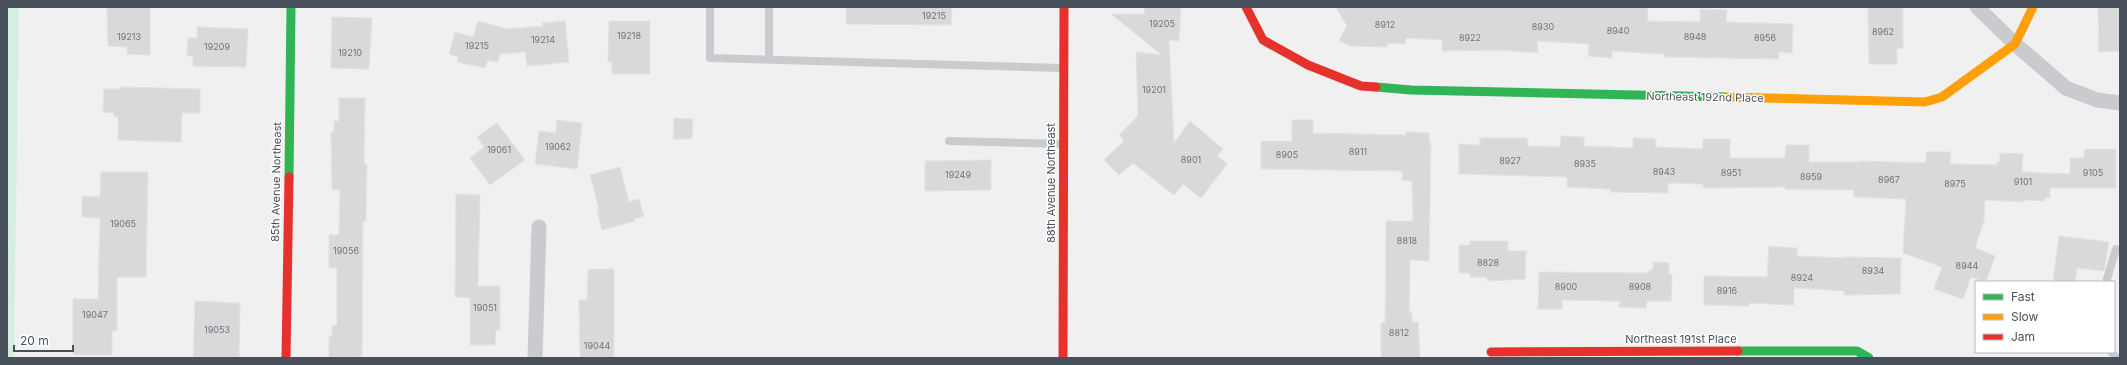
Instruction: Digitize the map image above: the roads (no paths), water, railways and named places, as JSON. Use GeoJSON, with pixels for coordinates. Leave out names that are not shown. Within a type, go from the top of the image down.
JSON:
{"type":"FeatureCollection","features":[{"type":"Feature","properties":{"kind":"street","name":"85th Avenue Northeast"},"geometry":{"type":"LineString","coordinates":[[286,358],[291,7]]}},
{"type":"Feature","properties":{"kind":"street","name":"88th Avenue Northeast"},"geometry":{"type":"LineString","coordinates":[[1063,358],[1064,7]]}},
{"type":"Feature","properties":{"kind":"street","name":"Northeast 192nd Place"},"geometry":{"type":"LineString","coordinates":[[1246,7],[1263,40],[1308,65],[1361,86],[1411,90],[1925,102],[1942,97],[2015,44]]}},
{"type":"Feature","properties":{"kind":"street"},"geometry":{"type":"LineString","coordinates":[[1978,7],[2015,44],[2066,88],[2097,100],[2120,103]]}},
{"type":"Feature","properties":{"kind":"street"},"geometry":{"type":"LineString","coordinates":[[2015,44],[2033,7]]}},
{"type":"Feature","properties":{"kind":"street"},"geometry":{"type":"LineString","coordinates":[[535,358],[539,227]]}},
{"type":"Feature","properties":{"kind":"street","name":"Northeast 191st Place"},"geometry":{"type":"LineString","coordinates":[[1491,352],[1837,350],[1857,351],[1869,358]]}},
{"type":"Feature","properties":{"kind":"lane"},"geometry":{"type":"LineString","coordinates":[[710,7],[710,58],[1063,68]]}},
{"type":"Feature","properties":{"kind":"lane"},"geometry":{"type":"LineString","coordinates":[[768,59],[769,7]]}},
{"type":"Feature","properties":{"kind":"lane"},"geometry":{"type":"LineString","coordinates":[[950,141],[1063,144]]}},
{"type":"Feature","properties":{"kind":"lane"},"geometry":{"type":"LineString","coordinates":[[2106,281],[2116,249]]}}]}
